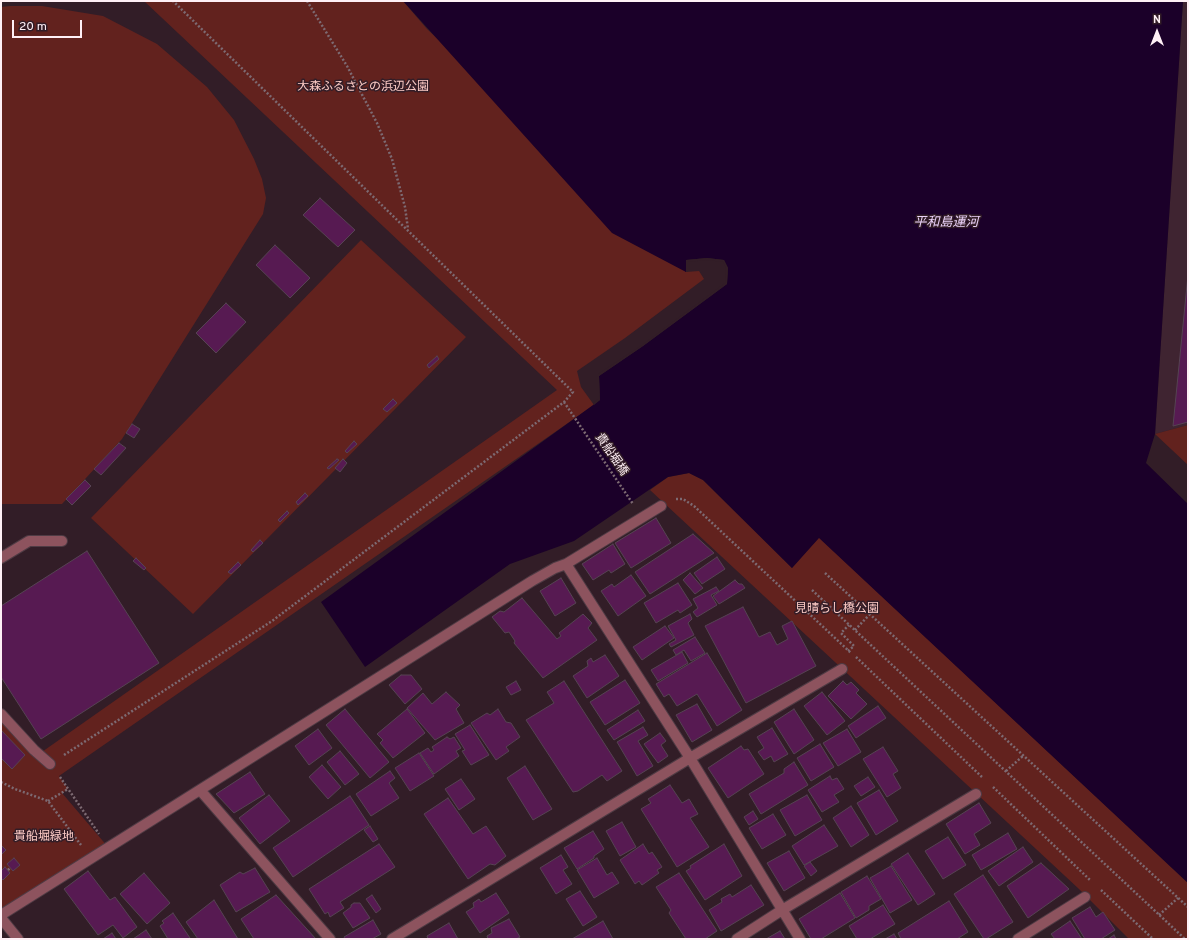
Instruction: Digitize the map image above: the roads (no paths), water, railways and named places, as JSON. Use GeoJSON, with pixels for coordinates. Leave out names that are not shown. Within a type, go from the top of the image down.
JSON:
{"type":"FeatureCollection","features":[{"type":"Feature","properties":{"kind":"street"},"geometry":{"type":"LineString","coordinates":[[18,939],[1,917],[532,581],[566,564],[661,506]]}},
{"type":"Feature","properties":{"kind":"street"},"geometry":{"type":"LineString","coordinates":[[1,558],[29,541],[62,541]]}},
{"type":"Feature","properties":{"kind":"street"},"geometry":{"type":"LineString","coordinates":[[566,564],[690,758],[800,939]]}},
{"type":"Feature","properties":{"kind":"street"},"geometry":{"type":"LineString","coordinates":[[392,939],[690,758],[842,669]]}},
{"type":"Feature","properties":{"kind":"street"},"geometry":{"type":"LineString","coordinates":[[1,714],[34,750],[50,764]]}},
{"type":"Feature","properties":{"kind":"street"},"geometry":{"type":"LineString","coordinates":[[200,790],[330,939]]}},
{"type":"Feature","properties":{"kind":"street"},"geometry":{"type":"LineString","coordinates":[[737,939],[782,910],[976,794]]}},
{"type":"Feature","properties":{"kind":"street"},"geometry":{"type":"LineString","coordinates":[[1018,939],[1085,898]]}},
{"type":"Feature","properties":{"kind":"water","name":"平和島運河"},"geometry":{"type":"Polygon","coordinates":[[[403,1],[1183,1],[1155,434],[1146,463],[1188,504],[1188,883],[819,538],[792,568],[703,480],[689,473],[668,477],[574,541],[510,564],[365,667],[321,602],[600,400],[599,376],[643,346],[727,284],[728,268],[724,260],[707,258],[686,260],[686,272],[612,233],[403,1]]]}},
{"type":"Feature","properties":{"kind":"park label","name":"大森ふるさとの浜辺公園"},"geometry":{"type":"Point","coordinates":[363,88]}},
{"type":"Feature","properties":{"kind":"park label","name":"見晴らし橋公園"},"geometry":{"type":"Point","coordinates":[837,610]}},
{"type":"Feature","properties":{"kind":"park label","name":"貴船堀緑地"},"geometry":{"type":"Point","coordinates":[44,838]}}]}
